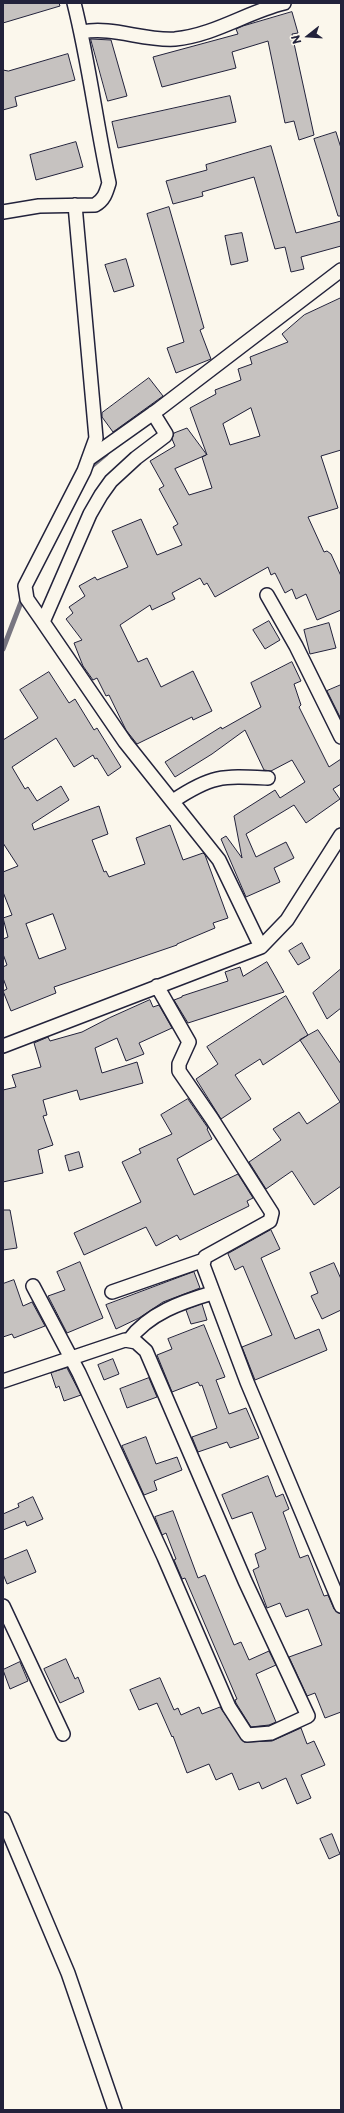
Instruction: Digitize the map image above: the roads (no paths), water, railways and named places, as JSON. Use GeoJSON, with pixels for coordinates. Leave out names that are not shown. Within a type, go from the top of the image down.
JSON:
{"type":"FeatureCollection","features":[{"type":"Feature","properties":{"kind":"street"},"geometry":{"type":"LineString","coordinates":[[3,212],[39,206],[83,206],[98,203],[104,197],[108,183],[95,118],[82,32],[74,3]]}},
{"type":"Feature","properties":{"kind":"street"},"geometry":{"type":"LineString","coordinates":[[82,32],[103,30],[142,37],[174,39],[194,36],[220,28],[272,6],[284,3]]}},
{"type":"Feature","properties":{"kind":"street"},"geometry":{"type":"LineString","coordinates":[[75,205],[95,426],[95,441],[90,458],[26,586],[26,599],[125,742],[219,860],[261,947]]}},
{"type":"Feature","properties":{"kind":"street"},"geometry":{"type":"LineString","coordinates":[[90,458],[156,418],[341,270]]}},
{"type":"Feature","properties":{"kind":"street"},"geometry":{"type":"LineString","coordinates":[[40,619],[90,514],[101,495],[111,481],[166,434],[156,418]]}},
{"type":"Feature","properties":{"kind":"street"},"geometry":{"type":"LineString","coordinates":[[267,595],[296,646],[341,738]]}},
{"type":"Feature","properties":{"kind":"street"},"geometry":{"type":"LineString","coordinates":[[173,801],[194,787],[220,777],[268,778]]}},
{"type":"Feature","properties":{"kind":"street"},"geometry":{"type":"LineString","coordinates":[[3,1046],[157,986],[247,954],[261,947],[287,920],[341,835]]}},
{"type":"Feature","properties":{"kind":"street"},"geometry":{"type":"LineString","coordinates":[[112,1292],[204,1260],[270,1221],[272,1215],[212,1118],[179,1071],[179,1064],[189,1042],[157,986]]}},
{"type":"Feature","properties":{"kind":"street"},"geometry":{"type":"LineString","coordinates":[[204,1260],[203,1268],[247,1382],[341,1606]]}},
{"type":"Feature","properties":{"kind":"street"},"geometry":{"type":"LineString","coordinates":[[3,1381],[71,1358],[129,1340],[136,1342],[146,1351],[236,1560],[308,1716],[271,1733],[247,1735],[229,1707],[164,1557],[71,1358],[33,1286]]}},
{"type":"Feature","properties":{"kind":"street"},"geometry":{"type":"LineString","coordinates":[[129,1340],[136,1330],[148,1320],[186,1301],[212,1293]]}},
{"type":"Feature","properties":{"kind":"street"},"geometry":{"type":"LineString","coordinates":[[3,1606],[63,1734]]}},
{"type":"Feature","properties":{"kind":"street"},"geometry":{"type":"LineString","coordinates":[[3,1819],[68,1973],[115,2110]]}},
{"type":"Feature","properties":{"kind":"waterway"},"geometry":{"type":"LineString","coordinates":[[88,469],[106,454]]}},
{"type":"Feature","properties":{"kind":"waterway"},"geometry":{"type":"LineString","coordinates":[[3,649],[23,597]]}}]}
